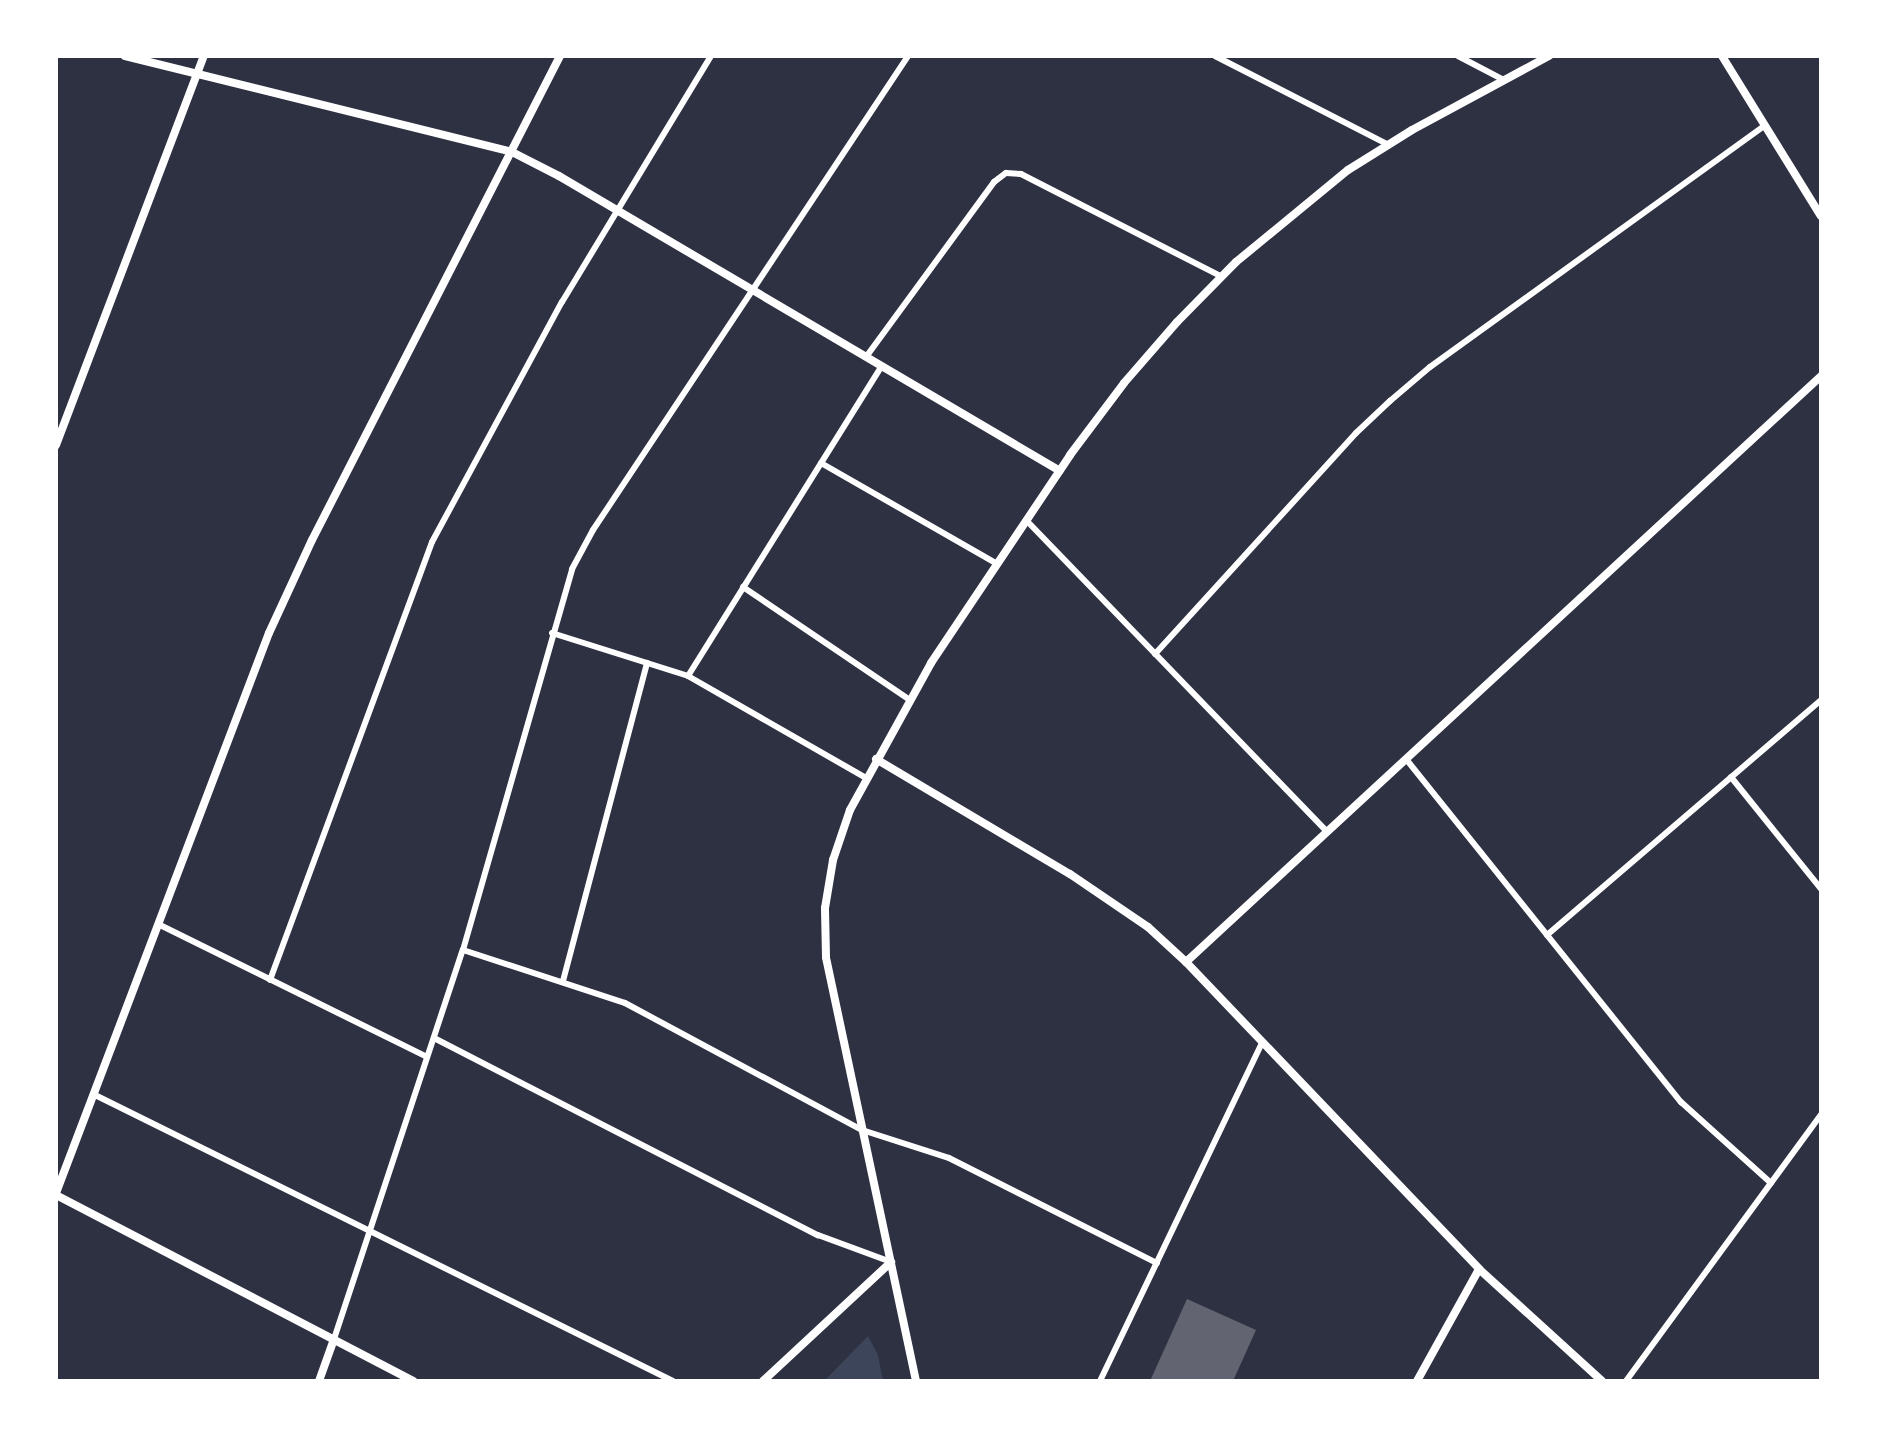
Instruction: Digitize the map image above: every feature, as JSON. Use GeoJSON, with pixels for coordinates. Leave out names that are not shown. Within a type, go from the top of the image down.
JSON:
{"type":"FeatureCollection","features":[{"type":"Feature","properties":{"kind":"street"},"geometry":{"type":"LineString","coordinates":[[125,56],[512,152],[617,210],[1060,471]]}},
{"type":"Feature","properties":{"kind":"street"},"geometry":{"type":"LineString","coordinates":[[56,445],[204,56]]}},
{"type":"Feature","properties":{"kind":"street"},"geometry":{"type":"LineString","coordinates":[[414,1381],[56,1194],[269,633],[300,566],[560,56]]}},
{"type":"Feature","properties":{"kind":"street"},"geometry":{"type":"LineString","coordinates":[[916,1381],[826,957],[825,908],[833,860],[850,810],[910,700],[1060,471],[1124,383],[1222,277],[1293,212],[1389,145],[1549,56]]}},
{"type":"Feature","properties":{"kind":"street"},"geometry":{"type":"LineString","coordinates":[[1722,56],[1821,216]]}},
{"type":"Feature","properties":{"kind":"street"},"geometry":{"type":"LineString","coordinates":[[1186,962],[1821,376]]}},
{"type":"Feature","properties":{"kind":"street"},"geometry":{"type":"LineString","coordinates":[[876,759],[1110,899],[1186,962],[1479,1269],[1602,1381]]}},
{"type":"Feature","properties":{"kind":"street"},"geometry":{"type":"LineString","coordinates":[[763,1381],[891,1262]]}},
{"type":"Feature","properties":{"kind":"street"},"geometry":{"type":"LineString","coordinates":[[1417,1381],[1479,1269]]}},
{"type":"Feature","properties":{"kind":"street"},"geometry":{"type":"LineString","coordinates":[[319,1381],[334,1339]]}},
{"type":"Feature","properties":{"kind":"lane"},"geometry":{"type":"LineString","coordinates":[[270,980],[432,542],[562,302],[711,56]]}},
{"type":"Feature","properties":{"kind":"lane"},"geometry":{"type":"LineString","coordinates":[[334,1339],[463,950],[564,591],[582,549],[908,56]]}},
{"type":"Feature","properties":{"kind":"lane"},"geometry":{"type":"LineString","coordinates":[[1215,56],[1389,145]]}},
{"type":"Feature","properties":{"kind":"lane"},"geometry":{"type":"LineString","coordinates":[[1458,56],[1504,80]]}},
{"type":"Feature","properties":{"kind":"lane"},"geometry":{"type":"LineString","coordinates":[[1155,654],[1356,433],[1390,401],[1430,367],[1765,125]]}},
{"type":"Feature","properties":{"kind":"lane"},"geometry":{"type":"LineString","coordinates":[[866,357],[994,182],[1006,173],[1021,174],[1222,277]]}},
{"type":"Feature","properties":{"kind":"lane"},"geometry":{"type":"LineString","coordinates":[[688,676],[882,366]]}},
{"type":"Feature","properties":{"kind":"lane"},"geometry":{"type":"LineString","coordinates":[[821,463],[997,564]]}},
{"type":"Feature","properties":{"kind":"lane"},"geometry":{"type":"LineString","coordinates":[[1026,520],[1327,832]]}},
{"type":"Feature","properties":{"kind":"lane"},"geometry":{"type":"LineString","coordinates":[[743,587],[910,700]]}},
{"type":"Feature","properties":{"kind":"lane"},"geometry":{"type":"LineString","coordinates":[[552,633],[688,676],[866,778]]}},
{"type":"Feature","properties":{"kind":"lane"},"geometry":{"type":"LineString","coordinates":[[563,981],[647,663]]}},
{"type":"Feature","properties":{"kind":"lane"},"geometry":{"type":"LineString","coordinates":[[1547,935],[1821,700]]}},
{"type":"Feature","properties":{"kind":"lane"},"geometry":{"type":"LineString","coordinates":[[1406,759],[1681,1102],[1771,1183]]}},
{"type":"Feature","properties":{"kind":"lane"},"geometry":{"type":"LineString","coordinates":[[1731,777],[1821,889]]}},
{"type":"Feature","properties":{"kind":"lane"},"geometry":{"type":"LineString","coordinates":[[158,924],[427,1057]]}},
{"type":"Feature","properties":{"kind":"lane"},"geometry":{"type":"LineString","coordinates":[[463,950],[563,981],[657,1018],[862,1130],[949,1158],[1157,1263]]}},
{"type":"Feature","properties":{"kind":"lane"},"geometry":{"type":"LineString","coordinates":[[434,1038],[818,1235],[891,1262]]}},
{"type":"Feature","properties":{"kind":"lane"},"geometry":{"type":"LineString","coordinates":[[1100,1381],[1262,1043]]}},
{"type":"Feature","properties":{"kind":"lane"},"geometry":{"type":"LineString","coordinates":[[93,1094],[673,1381]]}},
{"type":"Feature","properties":{"kind":"lane"},"geometry":{"type":"LineString","coordinates":[[1626,1381],[1821,1115]]}},
{"type":"Feature","properties":{"kind":"shaded area"},"geometry":{"type":"Polygon","coordinates":[[[868,1336],[878,1355],[883,1381],[824,1381],[868,1336]]]}},
{"type":"Feature","properties":{"kind":"building"},"geometry":{"type":"Polygon","coordinates":[[[1187,1299],[1256,1330],[1233,1381],[1150,1381],[1187,1299]]]}}]}
